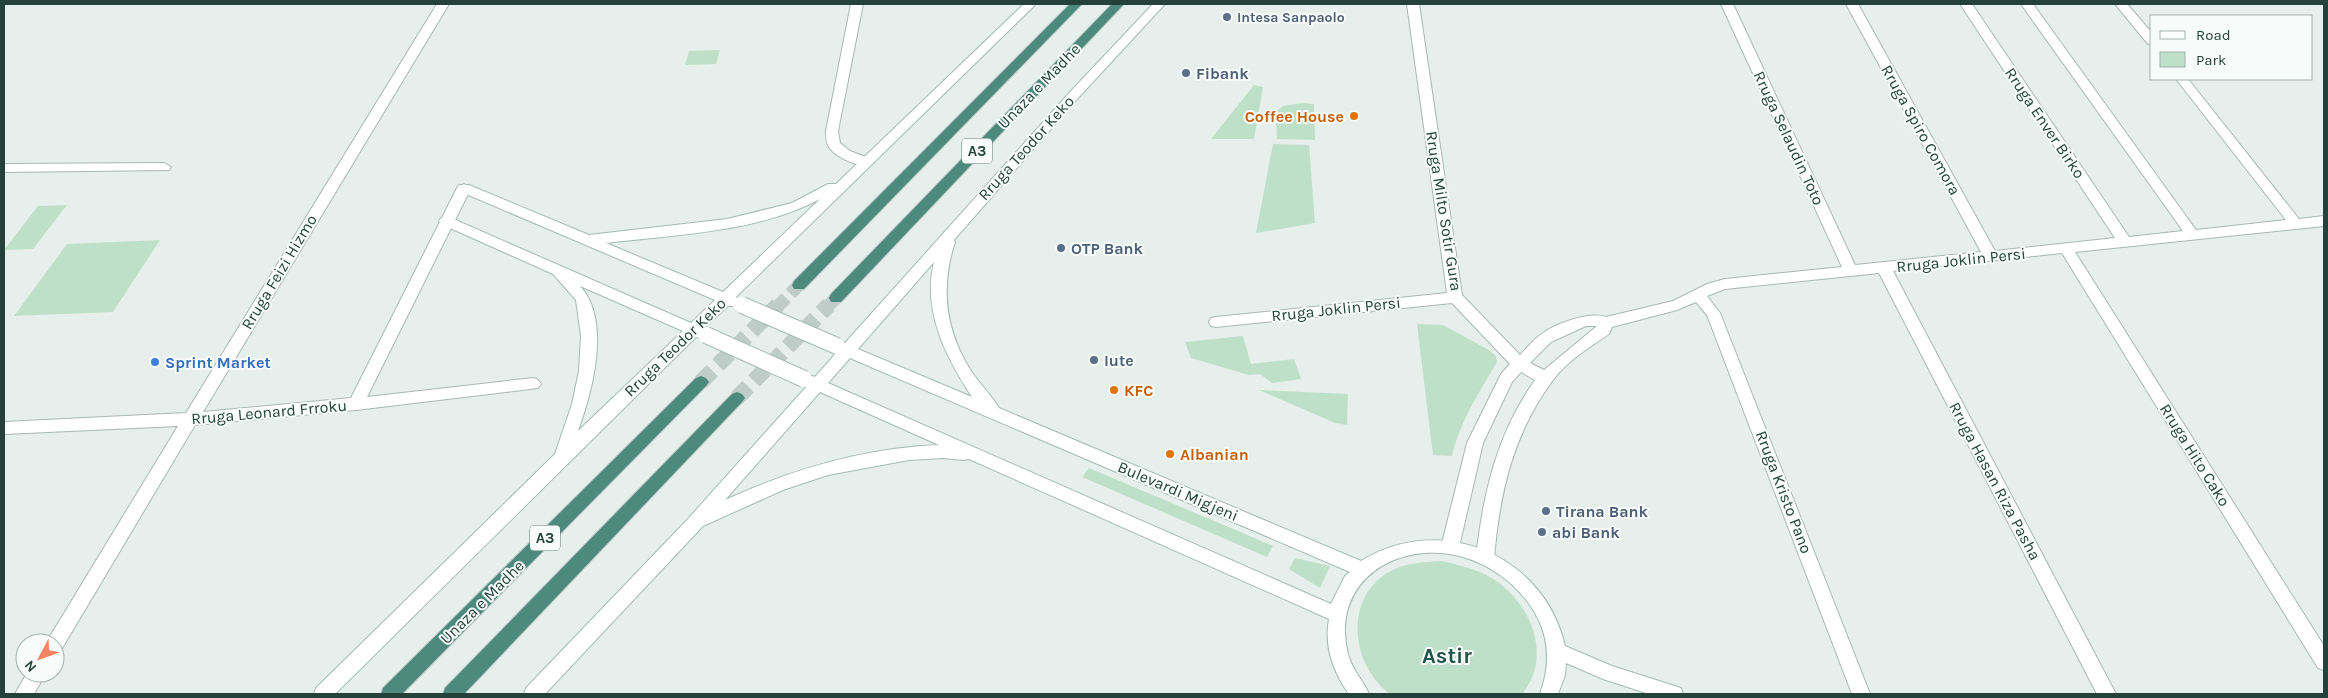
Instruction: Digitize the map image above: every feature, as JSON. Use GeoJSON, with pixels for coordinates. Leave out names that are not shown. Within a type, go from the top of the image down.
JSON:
{"type":"FeatureCollection","features":[{"type":"Feature","properties":{"kind":"highway","name":"Unaza e Madhe"},"geometry":{"type":"LineString","coordinates":[[799,285],[1076,4]]}},
{"type":"Feature","properties":{"kind":"highway","name":"Unaza e Madhe"},"geometry":{"type":"LineString","coordinates":[[836,298],[1118,4]]}},
{"type":"Feature","properties":{"kind":"highway","name":"Unaza e Madhe"},"geometry":{"type":"LineString","coordinates":[[390,694],[701,382]]}},
{"type":"Feature","properties":{"kind":"highway","name":"A3"},"geometry":{"type":"LineString","coordinates":[[452,694],[737,398]]}},
{"type":"Feature","properties":{"kind":"street","name":"Rruga Feizi Hizmo"},"geometry":{"type":"LineString","coordinates":[[62,633],[192,419],[366,126],[443,4]]}},
{"type":"Feature","properties":{"kind":"street"},"geometry":{"type":"LineString","coordinates":[[857,4],[832,132],[834,144],[845,154],[866,162]]}},
{"type":"Feature","properties":{"kind":"street","name":"Rruga Teodor Keko"},"geometry":{"type":"LineString","coordinates":[[323,694],[561,458],[699,332],[725,298],[1030,4]]}},
{"type":"Feature","properties":{"kind":"street","name":"Rruga Teodor Keko"},"geometry":{"type":"LineString","coordinates":[[533,694],[693,524],[811,381],[1159,4]]}},
{"type":"Feature","properties":{"kind":"street","name":"Rruga Milto Sotir Gura"},"geometry":{"type":"LineString","coordinates":[[1413,4],[1455,297],[1518,364],[1546,379]]}},
{"type":"Feature","properties":{"kind":"street","name":"Rruga Selaudin Toto"},"geometry":{"type":"LineString","coordinates":[[1728,4],[1851,272]]}},
{"type":"Feature","properties":{"kind":"street","name":"Rruga Spiro Comora"},"geometry":{"type":"LineString","coordinates":[[1852,4],[1991,257]]}},
{"type":"Feature","properties":{"kind":"street","name":"Rruga Enver Birko"},"geometry":{"type":"LineString","coordinates":[[1966,4],[2125,242]]}},
{"type":"Feature","properties":{"kind":"street"},"geometry":{"type":"LineString","coordinates":[[2027,4],[2193,235]]}},
{"type":"Feature","properties":{"kind":"street"},"geometry":{"type":"LineString","coordinates":[[2121,4],[2150,39]]}},
{"type":"Feature","properties":{"kind":"street"},"geometry":{"type":"LineString","coordinates":[[2183,80],[2296,224]]}},
{"type":"Feature","properties":{"kind":"street"},"geometry":{"type":"LineString","coordinates":[[4,168],[164,167]]}},
{"type":"Feature","properties":{"kind":"street"},"geometry":{"type":"LineString","coordinates":[[587,240],[695,229],[762,216],[796,206],[848,179]]}},
{"type":"Feature","properties":{"kind":"street","name":"Bulevardi Migjeni"},"geometry":{"type":"LineString","coordinates":[[446,220],[464,188],[1362,569]]}},
{"type":"Feature","properties":{"kind":"street"},"geometry":{"type":"LineString","coordinates":[[356,404],[446,220],[1336,614]]}},
{"type":"Feature","properties":{"kind":"street","name":"Rruga Joklin Persi"},"geometry":{"type":"LineString","coordinates":[[1450,547],[1475,443],[1506,378],[1546,338],[1584,321],[1597,320],[1605,323],[1677,305],[1725,284],[2324,221]]}},
{"type":"Feature","properties":{"kind":"street"},"geometry":{"type":"LineString","coordinates":[[956,226],[940,259],[938,284],[942,318],[958,363],[975,391],[995,413]]}},
{"type":"Feature","properties":{"kind":"street","name":"Rruga Hito Cako"},"geometry":{"type":"LineString","coordinates":[[2066,249],[2324,662]]}},
{"type":"Feature","properties":{"kind":"street","name":"Rruga Hasan Riza Pasha"},"geometry":{"type":"LineString","coordinates":[[1884,268],[2107,694]]}},
{"type":"Feature","properties":{"kind":"street"},"geometry":{"type":"LineString","coordinates":[[556,269],[583,300],[589,357],[584,388],[575,422],[561,458]]}},
{"type":"Feature","properties":{"kind":"street","name":"Rruga Kristo Pano"},"geometry":{"type":"LineString","coordinates":[[1698,295],[1713,313],[1861,694]]}},
{"type":"Feature","properties":{"kind":"street","name":"Rruga Joklin Persi"},"geometry":{"type":"LineString","coordinates":[[1216,322],[1455,297]]}},
{"type":"Feature","properties":{"kind":"street"},"geometry":{"type":"LineString","coordinates":[[1485,558],[1492,504],[1511,438],[1525,411],[1546,379],[1559,365],[1604,330],[1605,323]]}},
{"type":"Feature","properties":{"kind":"street","name":"Rruga Leonard Frroku"},"geometry":{"type":"LineString","coordinates":[[4,428],[192,419],[356,404],[532,384]]}},
{"type":"Feature","properties":{"kind":"street"},"geometry":{"type":"LineString","coordinates":[[693,524],[742,498],[778,484],[846,464],[885,457],[947,452],[956,452],[986,459]]}},
{"type":"Feature","properties":{"kind":"street"},"geometry":{"type":"LineString","coordinates":[[1360,694],[1349,681],[1336,650],[1336,614],[1344,591],[1362,569],[1388,553],[1417,546],[1450,547],[1485,558],[1515,576],[1539,602],[1554,632],[1558,651],[1557,669],[1550,694]]}},
{"type":"Feature","properties":{"kind":"street"},"geometry":{"type":"LineString","coordinates":[[1558,651],[1609,673],[1674,694]]}},
{"type":"Feature","properties":{"kind":"street"},"geometry":{"type":"LineString","coordinates":[[24,694],[31,683]]}},
{"type":"Feature","properties":{"kind":"green space"},"geometry":{"type":"Polygon","coordinates":[[[720,50],[716,64],[685,65],[689,51],[720,50]]]}},
{"type":"Feature","properties":{"kind":"green space"},"geometry":{"type":"Polygon","coordinates":[[[1254,85],[1263,87],[1254,139],[1211,139],[1254,85]]]}},
{"type":"Feature","properties":{"kind":"green space"},"geometry":{"type":"Polygon","coordinates":[[[1302,103],[1314,104],[1315,140],[1277,139],[1276,111],[1283,106],[1302,103]]]}},
{"type":"Feature","properties":{"kind":"green space"},"geometry":{"type":"Polygon","coordinates":[[[1273,144],[1309,145],[1315,223],[1256,233],[1273,144]]]}},
{"type":"Feature","properties":{"kind":"green space"},"geometry":{"type":"Polygon","coordinates":[[[67,205],[33,249],[4,250],[38,206],[67,205]]]}},
{"type":"Feature","properties":{"kind":"green space"},"geometry":{"type":"Polygon","coordinates":[[[160,240],[113,312],[14,316],[67,244],[160,240]]]}},
{"type":"Feature","properties":{"kind":"green space"},"geometry":{"type":"Polygon","coordinates":[[[1417,324],[1443,325],[1489,350],[1496,356],[1497,362],[1465,419],[1452,456],[1433,455],[1417,324]]]}},
{"type":"Feature","properties":{"kind":"green space"},"geometry":{"type":"Polygon","coordinates":[[[1243,336],[1251,364],[1294,359],[1301,379],[1272,383],[1260,374],[1249,375],[1191,358],[1185,342],[1243,336]]]}},
{"type":"Feature","properties":{"kind":"green space"},"geometry":{"type":"Polygon","coordinates":[[[1259,390],[1348,394],[1347,425],[1335,423],[1259,390]]]}},
{"type":"Feature","properties":{"kind":"green space"},"geometry":{"type":"Polygon","coordinates":[[[1089,468],[1273,546],[1267,557],[1082,477],[1089,468]]]}},
{"type":"Feature","properties":{"kind":"green space"},"geometry":{"type":"Polygon","coordinates":[[[1295,558],[1330,566],[1320,588],[1289,569],[1295,558]]]}},
{"type":"Feature","properties":{"kind":"green space"},"geometry":{"type":"Polygon","coordinates":[[[1442,561],[1486,575],[1499,583],[1521,606],[1535,635],[1537,650],[1536,666],[1531,680],[1522,694],[1390,694],[1377,682],[1367,667],[1361,651],[1358,634],[1359,616],[1364,600],[1373,585],[1387,573],[1400,567],[1442,561]]]}},
{"type":"Feature","properties":{"kind":"tunnel"},"geometry":{"type":"LineString","coordinates":[[777,307],[799,285]]}},
{"type":"Feature","properties":{"kind":"tunnel"},"geometry":{"type":"LineString","coordinates":[[829,305],[836,298]]}},
{"type":"Feature","properties":{"kind":"tunnel"},"geometry":{"type":"LineString","coordinates":[[701,382],[778,305]]}},
{"type":"Feature","properties":{"kind":"tunnel"},"geometry":{"type":"LineString","coordinates":[[737,398],[829,305]]}},
{"type":"Feature","properties":{"kind":"place","name":"Intesa Sanpaolo"},"geometry":{"type":"Point","coordinates":[1227,17]}},
{"type":"Feature","properties":{"kind":"place","name":"Fibank"},"geometry":{"type":"Point","coordinates":[1186,73]}},
{"type":"Feature","properties":{"kind":"place","name":"Coffee House"},"geometry":{"type":"Point","coordinates":[1354,116]}},
{"type":"Feature","properties":{"kind":"place","name":"OTP Bank"},"geometry":{"type":"Point","coordinates":[1061,248]}},
{"type":"Feature","properties":{"kind":"place","name":"Iute"},"geometry":{"type":"Point","coordinates":[1094,360]}},
{"type":"Feature","properties":{"kind":"place","name":"Sprint Market"},"geometry":{"type":"Point","coordinates":[155,362]}},
{"type":"Feature","properties":{"kind":"place","name":"KFC"},"geometry":{"type":"Point","coordinates":[1114,390]}},
{"type":"Feature","properties":{"kind":"place","name":"Albanian"},"geometry":{"type":"Point","coordinates":[1170,454]}},
{"type":"Feature","properties":{"kind":"place","name":"Tirana Bank"},"geometry":{"type":"Point","coordinates":[1546,511]}},
{"type":"Feature","properties":{"kind":"place","name":"abi Bank"},"geometry":{"type":"Point","coordinates":[1542,532]}},
{"type":"Feature","properties":{"kind":"district","name":"Astir"},"geometry":{"type":"Point","coordinates":[1447,656]}}]}
